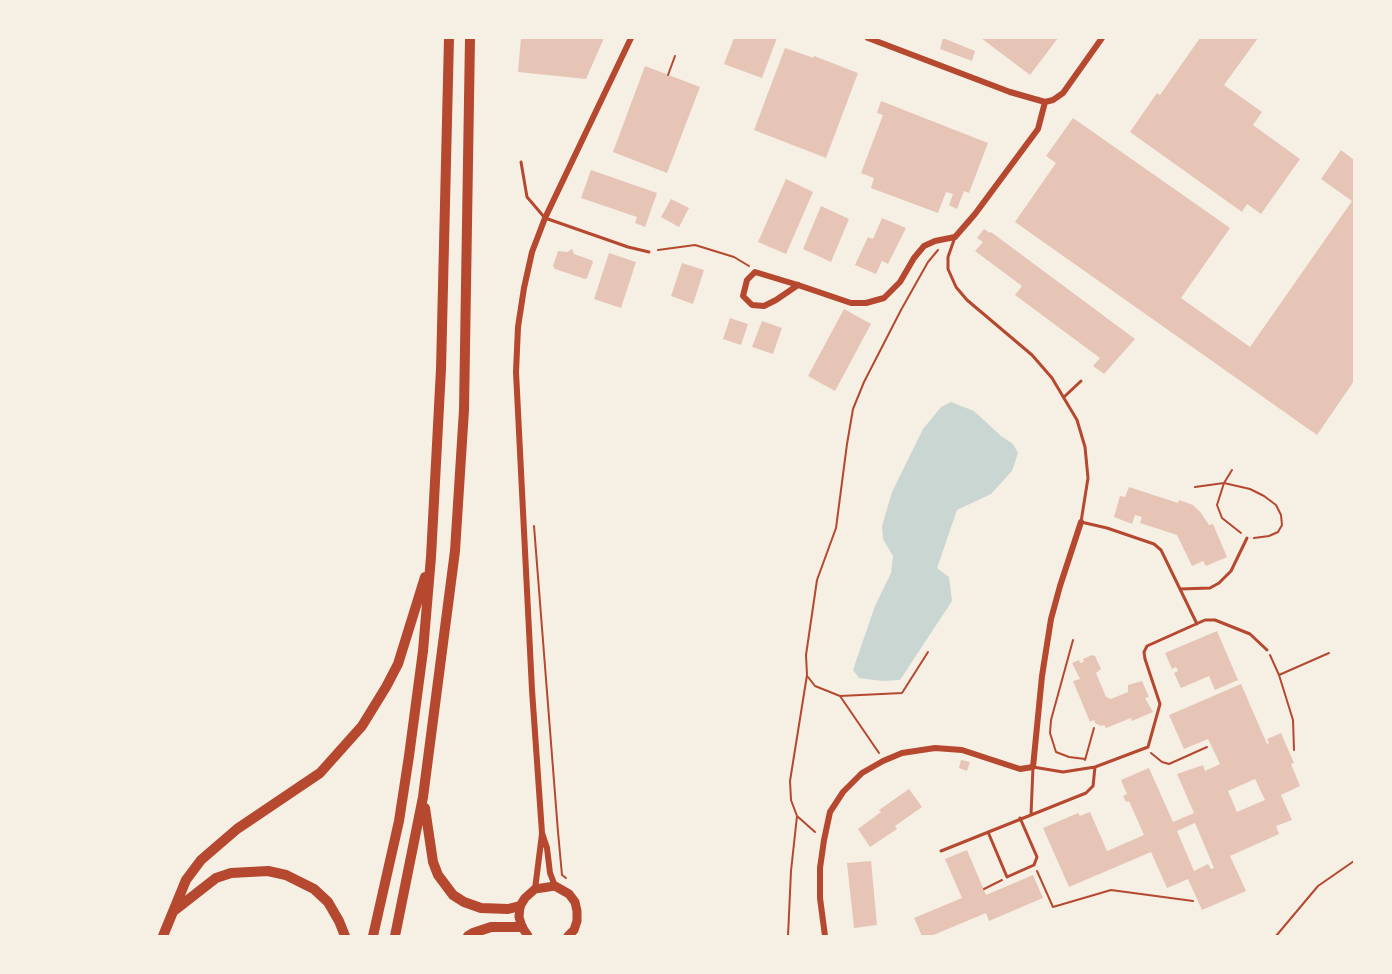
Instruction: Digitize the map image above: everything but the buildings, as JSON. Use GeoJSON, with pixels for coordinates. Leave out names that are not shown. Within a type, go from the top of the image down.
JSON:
{"type":"FeatureCollection","features":[{"type":"Feature","properties":{"kind":"highway"},"geometry":{"type":"LineString","coordinates":[[373,936],[399,821],[409,756],[423,651],[431,557],[441,369],[449,38]]}},
{"type":"Feature","properties":{"kind":"highway"},"geometry":{"type":"LineString","coordinates":[[395,936],[423,796],[455,551],[464,410],[470,38]]}},
{"type":"Feature","properties":{"kind":"highway"},"geometry":{"type":"LineString","coordinates":[[163,936],[186,880],[201,860],[237,829],[320,773],[362,726],[387,687],[398,664],[431,557]]}},
{"type":"Feature","properties":{"kind":"highway"},"geometry":{"type":"LineString","coordinates":[[423,796],[433,862],[444,886],[464,902],[481,908],[500,909],[520,906]]}},
{"type":"Feature","properties":{"kind":"highway"},"geometry":{"type":"LineString","coordinates":[[174,910],[216,878],[231,873],[268,871],[286,875],[314,889],[328,902],[345,936]]}},
{"type":"Feature","properties":{"kind":"highway"},"geometry":{"type":"LineString","coordinates":[[468,936],[491,927],[525,932]]}},
{"type":"Feature","properties":{"kind":"main road"},"geometry":{"type":"LineString","coordinates":[[525,932],[519,917],[520,906],[525,898],[535,889],[555,886],[569,894],[575,902],[577,921],[574,930],[568,936]]}},
{"type":"Feature","properties":{"kind":"street"},"geometry":{"type":"LineString","coordinates":[[555,886],[542,833],[531,690],[516,372],[518,327],[532,252],[545,218],[631,38]]}},
{"type":"Feature","properties":{"kind":"street"},"geometry":{"type":"LineString","coordinates":[[868,38],[1010,92],[1045,102],[1063,93],[1102,38]]}},
{"type":"Feature","properties":{"kind":"street"},"geometry":{"type":"LineString","coordinates":[[798,285],[764,306],[752,305],[743,296],[747,280],[755,272],[798,285],[851,303],[866,303],[884,298],[900,282],[924,246],[955,237],[975,214],[1038,129],[1045,102]]}},
{"type":"Feature","properties":{"kind":"street"},"geometry":{"type":"LineString","coordinates":[[825,936],[820,898],[820,868],[830,812],[843,792],[861,773],[902,753],[935,748],[962,750],[1020,769],[1033,767],[1042,676],[1052,619],[1081,522]]}},
{"type":"Feature","properties":{"kind":"street"},"geometry":{"type":"LineString","coordinates":[[535,889],[542,833]]}},
{"type":"Feature","properties":{"kind":"lane"},"geometry":{"type":"LineString","coordinates":[[521,162],[527,197],[545,218],[649,252]]}},
{"type":"Feature","properties":{"kind":"lane"},"geometry":{"type":"LineString","coordinates":[[955,237],[948,257],[948,269],[956,287],[967,300],[1032,355],[1064,397],[1077,420],[1087,459],[1088,487],[1081,522],[1154,544],[1161,550],[1197,624]]}},
{"type":"Feature","properties":{"kind":"lane"},"geometry":{"type":"LineString","coordinates":[[1064,397],[1081,381]]}},
{"type":"Feature","properties":{"kind":"lane"},"geometry":{"type":"LineString","coordinates":[[1180,589],[1210,588],[1219,583],[1231,571],[1247,538]]}},
{"type":"Feature","properties":{"kind":"lane"},"geometry":{"type":"LineString","coordinates":[[1031,814],[1033,767],[1063,772],[1084,769],[1148,747],[1160,704],[1145,659],[1144,652],[1147,646],[1205,620],[1215,620],[1250,634],[1267,650]]}},
{"type":"Feature","properties":{"kind":"lane"},"geometry":{"type":"LineString","coordinates":[[941,851],[1086,793],[1093,786],[1095,767]]}},
{"type":"Feature","properties":{"kind":"lane"},"geometry":{"type":"LineString","coordinates":[[988,832],[1007,877],[1034,865],[1036,857],[1020,818]]}},
{"type":"Feature","properties":{"kind":"path"},"geometry":{"type":"LineString","coordinates":[[668,75],[675,56]]}},
{"type":"Feature","properties":{"kind":"path"},"geometry":{"type":"LineString","coordinates":[[649,252],[695,245],[740,259],[755,272]]}},
{"type":"Feature","properties":{"kind":"path"},"geometry":{"type":"LineString","coordinates":[[788,936],[791,871],[797,816],[791,800],[790,781],[807,675],[806,655],[818,580],[836,528],[854,409],[864,382],[901,310],[928,262],[938,250]]}},
{"type":"Feature","properties":{"kind":"path"},"geometry":{"type":"LineString","coordinates":[[1195,487],[1224,483],[1250,489],[1264,496],[1276,506],[1281,515],[1282,525],[1278,532],[1269,536],[1247,538],[1222,518],[1218,510],[1218,497],[1224,483],[1232,470]]}},
{"type":"Feature","properties":{"kind":"path"},"geometry":{"type":"LineString","coordinates":[[534,519],[541,633],[562,875],[571,883]]}},
{"type":"Feature","properties":{"kind":"path"},"geometry":{"type":"LineString","coordinates":[[1073,640],[1051,720],[1050,733],[1056,752],[1069,758],[1085,759]]}},
{"type":"Feature","properties":{"kind":"path"},"geometry":{"type":"LineString","coordinates":[[1267,650],[1279,675],[1293,720],[1294,750]]}},
{"type":"Feature","properties":{"kind":"path"},"geometry":{"type":"LineString","coordinates":[[807,675],[815,686],[840,696],[902,693],[928,652]]}},
{"type":"Feature","properties":{"kind":"path"},"geometry":{"type":"LineString","coordinates":[[1279,675],[1329,653]]}},
{"type":"Feature","properties":{"kind":"path"},"geometry":{"type":"LineString","coordinates":[[840,696],[884,760]]}},
{"type":"Feature","properties":{"kind":"path"},"geometry":{"type":"LineString","coordinates":[[1084,769],[1094,728]]}},
{"type":"Feature","properties":{"kind":"path"},"geometry":{"type":"LineString","coordinates":[[1148,747],[1154,758],[1169,764],[1207,747]]}},
{"type":"Feature","properties":{"kind":"path"},"geometry":{"type":"LineString","coordinates":[[797,816],[824,840]]}},
{"type":"Feature","properties":{"kind":"path"},"geometry":{"type":"LineString","coordinates":[[1276,936],[1318,886],[1354,861]]}},
{"type":"Feature","properties":{"kind":"path"},"geometry":{"type":"LineString","coordinates":[[1034,865],[1053,907],[1111,890],[1193,902]]}},
{"type":"Feature","properties":{"kind":"path"},"geometry":{"type":"LineString","coordinates":[[984,889],[1007,877]]}},
{"type":"Feature","properties":{"kind":"shaded area"},"geometry":{"type":"Polygon","coordinates":[[[951,402],[974,411],[1013,444],[1018,453],[1012,471],[991,494],[957,510],[937,568],[949,577],[952,601],[900,680],[883,681],[859,678],[853,670],[875,606],[891,573],[893,556],[883,539],[882,526],[892,492],[923,429],[941,407],[951,402]]]}}]}
